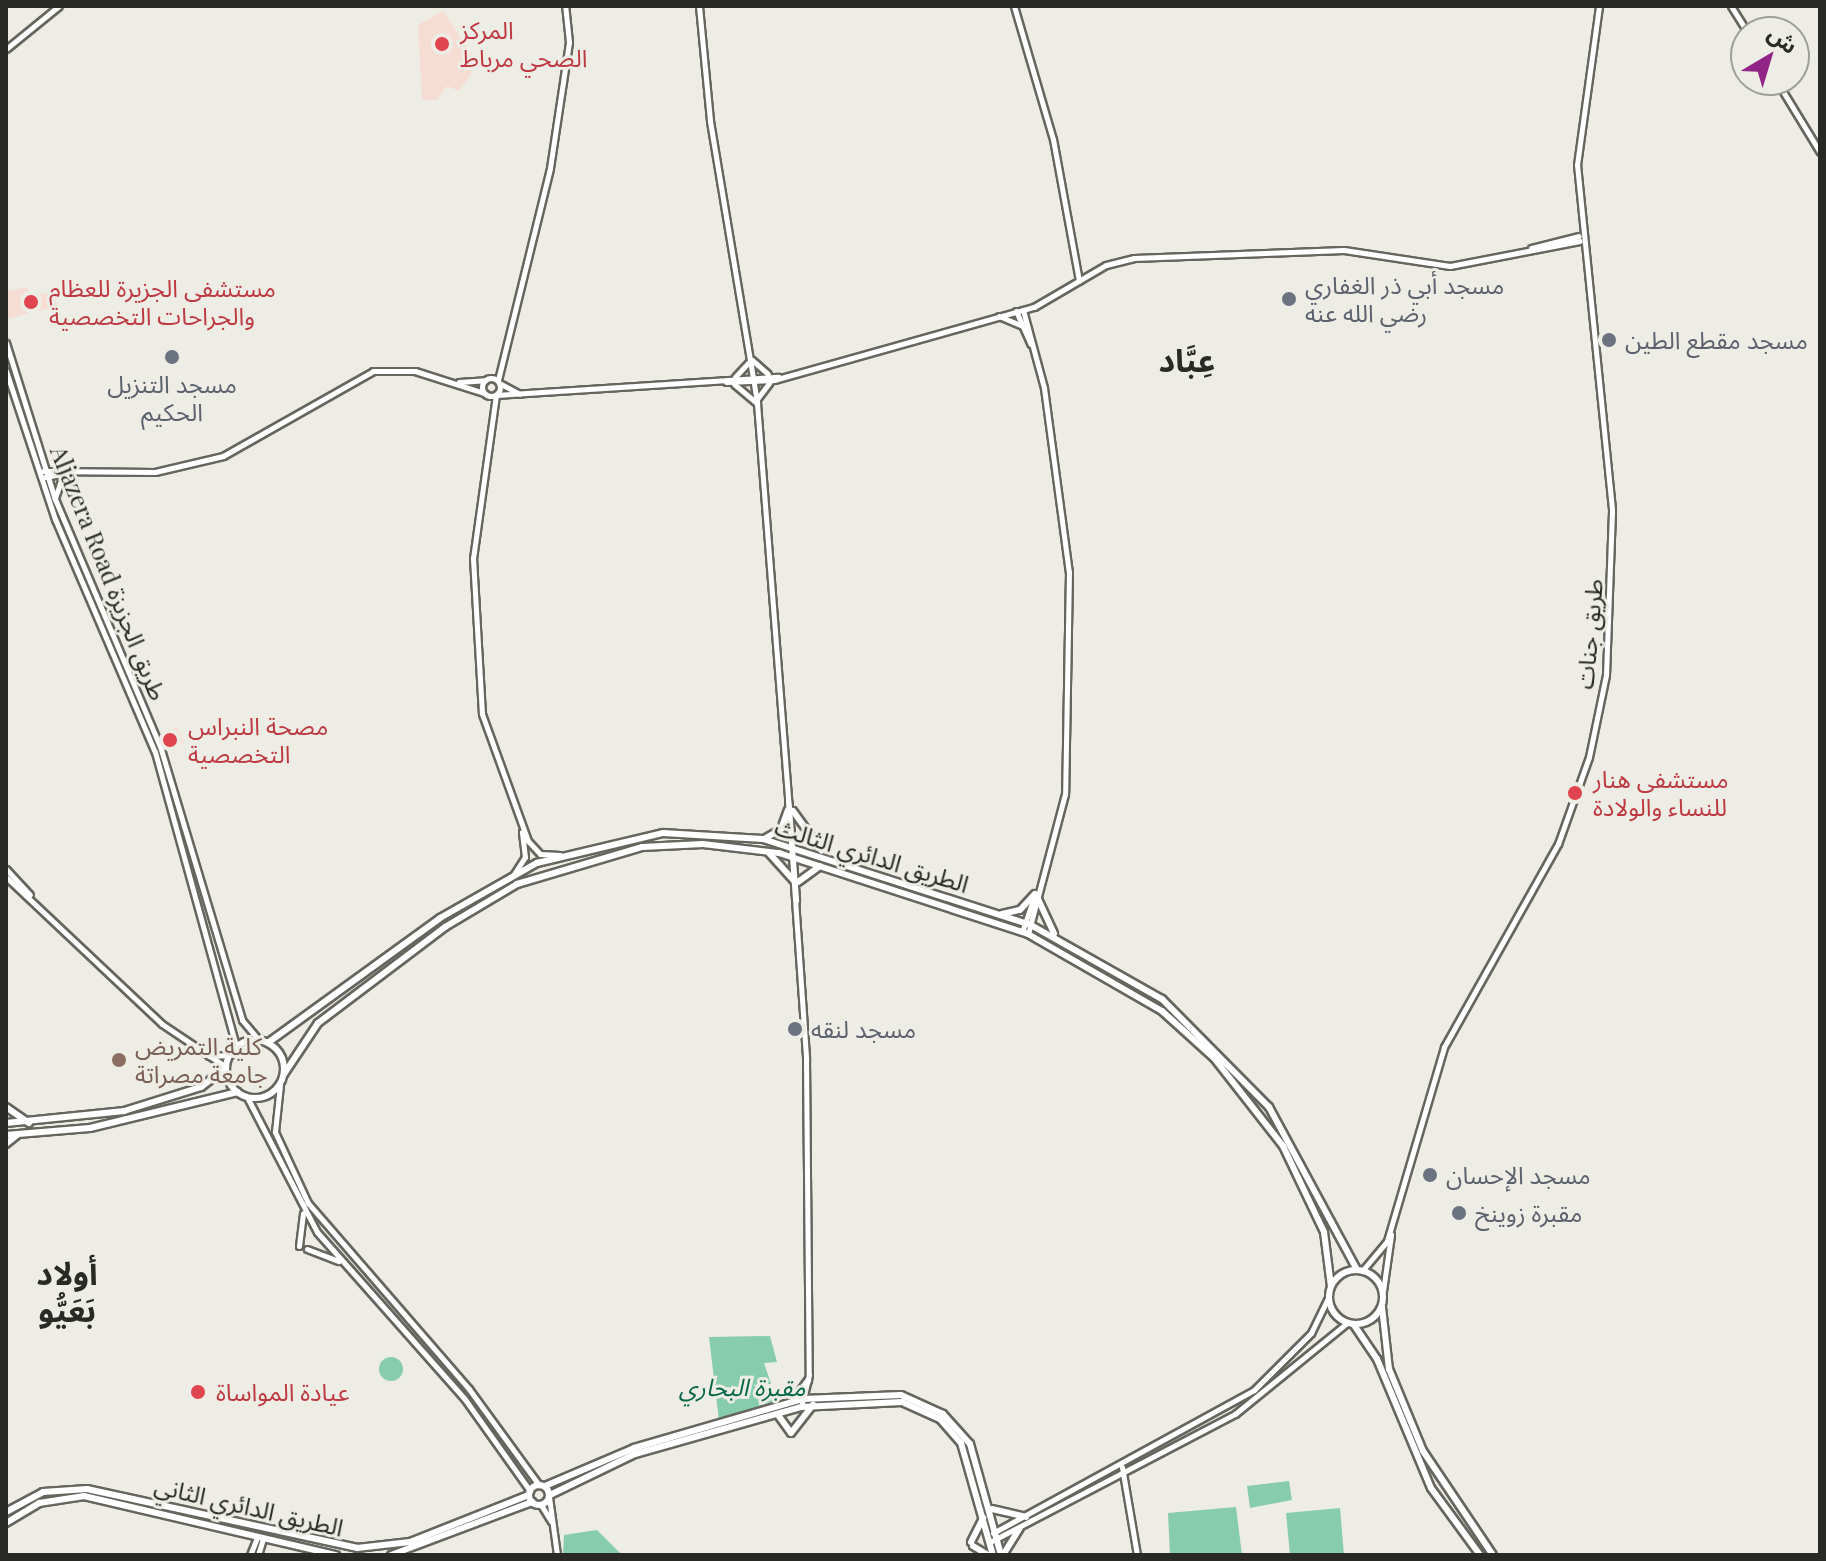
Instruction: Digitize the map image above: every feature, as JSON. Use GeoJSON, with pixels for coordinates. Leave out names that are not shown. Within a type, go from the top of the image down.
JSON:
{"type":"FeatureCollection","features":[{"type":"Feature","properties":{"kind":"main road"},"geometry":{"type":"LineString","coordinates":[[763,839],[781,829],[790,810]]}},
{"type":"Feature","properties":{"kind":"main road"},"geometry":{"type":"LineString","coordinates":[[790,810],[802,834],[828,855]]}},
{"type":"Feature","properties":{"kind":"main road","name":"الطريق الدائري الثالث"},"geometry":{"type":"LineString","coordinates":[[269,1042],[514,874],[560,855],[663,833],[763,839],[828,855],[1028,924],[1063,940],[1162,999],[1237,1068],[1298,1154],[1360,1270]]}},
{"type":"Feature","properties":{"kind":"main road","name":"الطريق الدائري الثالث"},"geometry":{"type":"LineString","coordinates":[[284,1074],[318,1023],[517,884],[642,847],[763,849],[823,865],[1025,933],[1131,989],[1231,1078],[1305,1188],[1327,1243],[1331,1287]]}},
{"type":"Feature","properties":{"kind":"main road"},"geometry":{"type":"LineString","coordinates":[[763,849],[795,881],[823,865]]}},
{"type":"Feature","properties":{"kind":"main road"},"geometry":{"type":"LineString","coordinates":[[1001,914],[1020,910],[1036,896],[1045,924],[1063,940]]}},
{"type":"Feature","properties":{"kind":"main road"},"geometry":{"type":"LineString","coordinates":[[259,1040],[269,1042],[281,1055],[284,1074],[280,1085],[268,1095],[247,1097],[238,1092],[226,1068],[236,1047],[259,1040]]}},
{"type":"Feature","properties":{"kind":"main road"},"geometry":{"type":"LineString","coordinates":[[6,1123],[37,1124],[155,1103],[226,1068]]}},
{"type":"Feature","properties":{"kind":"main road"},"geometry":{"type":"LineString","coordinates":[[6,1135],[124,1122],[238,1092]]}},
{"type":"Feature","properties":{"kind":"main road"},"geometry":{"type":"LineString","coordinates":[[6,1107],[37,1124]]}},
{"type":"Feature","properties":{"kind":"main road"},"geometry":{"type":"LineString","coordinates":[[6,1144],[17,1135]]}},
{"type":"Feature","properties":{"kind":"main road"},"geometry":{"type":"LineString","coordinates":[[1480,1555],[1431,1488],[1377,1359],[1329,1296],[1331,1287],[1360,1270],[1383,1291],[1386,1357],[1419,1443],[1447,1496],[1493,1555]]}},
{"type":"Feature","properties":{"kind":"main road"},"geometry":{"type":"LineString","coordinates":[[1350,1324],[1382,1307]]}},
{"type":"Feature","properties":{"kind":"main road"},"geometry":{"type":"LineString","coordinates":[[787,1404],[808,1381],[817,1400]]}},
{"type":"Feature","properties":{"kind":"main road"},"geometry":{"type":"LineString","coordinates":[[391,1555],[530,1496],[542,1485],[634,1448],[787,1404],[887,1393],[931,1406],[970,1444],[988,1503],[993,1537],[991,1555],[972,1544],[983,1514]]}},
{"type":"Feature","properties":{"kind":"main road"},"geometry":{"type":"LineString","coordinates":[[775,1414],[787,1419],[791,1433],[817,1400]]}},
{"type":"Feature","properties":{"kind":"main road"},"geometry":{"type":"LineString","coordinates":[[817,1400],[886,1400],[930,1412],[967,1453],[983,1514],[1002,1555]]}},
{"type":"Feature","properties":{"kind":"main road"},"geometry":{"type":"LineString","coordinates":[[530,1496],[541,1505],[549,1496],[635,1454],[775,1414],[802,1403]]}},
{"type":"Feature","properties":{"kind":"main road"},"geometry":{"type":"LineString","coordinates":[[542,1485],[549,1496]]}},
{"type":"Feature","properties":{"kind":"main road","name":"الطريق الدائري الثاني"},"geometry":{"type":"LineString","coordinates":[[6,1512],[43,1492],[87,1489],[329,1547],[382,1547],[530,1496]]}},
{"type":"Feature","properties":{"kind":"main road","name":"الطريق الدائري الثاني"},"geometry":{"type":"LineString","coordinates":[[6,1523],[39,1503],[84,1496],[336,1555]]}},
{"type":"Feature","properties":{"kind":"main road"},"geometry":{"type":"LineString","coordinates":[[988,1503],[999,1515],[1026,1517]]}},
{"type":"Feature","properties":{"kind":"main road"},"geometry":{"type":"LineString","coordinates":[[1002,1555],[1019,1529]]}},
{"type":"Feature","properties":{"kind":"street"},"geometry":{"type":"LineString","coordinates":[[6,49],[59,6]]}},
{"type":"Feature","properties":{"kind":"street"},"geometry":{"type":"LineString","coordinates":[[514,874],[525,857],[521,827],[486,729],[475,648],[473,558],[491,415],[499,382],[497,366],[550,168],[569,42],[565,6]]}},
{"type":"Feature","properties":{"kind":"street"},"geometry":{"type":"LineString","coordinates":[[699,6],[710,121],[757,402],[789,786],[805,1014],[808,1381],[802,1403]]}},
{"type":"Feature","properties":{"kind":"street"},"geometry":{"type":"LineString","coordinates":[[1014,6],[1053,139],[1079,281]]}},
{"type":"Feature","properties":{"kind":"street","name":"طريق جنات"},"geometry":{"type":"LineString","coordinates":[[1392,1226],[1431,1078],[1553,854],[1598,718],[1613,598],[1612,509],[1579,238],[1579,111],[1599,6]]}},
{"type":"Feature","properties":{"kind":"street"},"geometry":{"type":"LineString","coordinates":[[1786,96],[1820,152]]}},
{"type":"Feature","properties":{"kind":"street"},"geometry":{"type":"LineString","coordinates":[[1564,241],[1579,219]]}},
{"type":"Feature","properties":{"kind":"street"},"geometry":{"type":"LineString","coordinates":[[38,475],[155,472],[223,456],[373,371],[407,369],[458,382],[485,393],[532,397],[775,377],[1034,307],[1106,265],[1155,256],[1344,250],[1436,266],[1579,238]]}},
{"type":"Feature","properties":{"kind":"street"},"geometry":{"type":"LineString","coordinates":[[1564,241],[1581,255]]}},
{"type":"Feature","properties":{"kind":"street"},"geometry":{"type":"LineString","coordinates":[[1024,324],[1034,307]]}},
{"type":"Feature","properties":{"kind":"street"},"geometry":{"type":"LineString","coordinates":[[1020,310],[1044,388],[1069,585],[1065,794],[1025,933]]}},
{"type":"Feature","properties":{"kind":"street"},"geometry":{"type":"LineString","coordinates":[[998,316],[1024,324]]}},
{"type":"Feature","properties":{"kind":"street","name":"Aljazera Road طريق الجزيزة"},"geometry":{"type":"LineString","coordinates":[[6,343],[55,499],[160,746],[242,1020],[259,1040]]}},
{"type":"Feature","properties":{"kind":"street"},"geometry":{"type":"LineString","coordinates":[[750,358],[775,377]]}},
{"type":"Feature","properties":{"kind":"street"},"geometry":{"type":"LineString","coordinates":[[733,381],[750,358]]}},
{"type":"Feature","properties":{"kind":"street"},"geometry":{"type":"LineString","coordinates":[[491,415],[485,393],[486,380],[497,366]]}},
{"type":"Feature","properties":{"kind":"street","name":"Aljazera Road طريق الجزيزة"},"geometry":{"type":"LineString","coordinates":[[6,371],[38,475],[155,752],[236,1047]]}},
{"type":"Feature","properties":{"kind":"street"},"geometry":{"type":"LineString","coordinates":[[757,402],[775,377]]}},
{"type":"Feature","properties":{"kind":"street"},"geometry":{"type":"LineString","coordinates":[[733,381],[757,402]]}},
{"type":"Feature","properties":{"kind":"street"},"geometry":{"type":"LineString","coordinates":[[458,382],[499,382],[532,397]]}},
{"type":"Feature","properties":{"kind":"street"},"geometry":{"type":"LineString","coordinates":[[42,457],[63,472]]}},
{"type":"Feature","properties":{"kind":"street"},"geometry":{"type":"LineString","coordinates":[[55,499],[63,472]]}},
{"type":"Feature","properties":{"kind":"street"},"geometry":{"type":"LineString","coordinates":[[521,827],[537,852],[560,855]]}},
{"type":"Feature","properties":{"kind":"street"},"geometry":{"type":"LineString","coordinates":[[6,869],[162,1024],[226,1068]]}},
{"type":"Feature","properties":{"kind":"street"},"geometry":{"type":"LineString","coordinates":[[6,877],[30,896]]}},
{"type":"Feature","properties":{"kind":"street"},"geometry":{"type":"LineString","coordinates":[[208,1056],[230,1055]]}},
{"type":"Feature","properties":{"kind":"street"},"geometry":{"type":"LineString","coordinates":[[280,1085],[275,1132],[324,1228],[469,1389],[542,1485]]}},
{"type":"Feature","properties":{"kind":"street"},"geometry":{"type":"LineString","coordinates":[[247,1097],[303,1212],[343,1264],[464,1398],[530,1496]]}},
{"type":"Feature","properties":{"kind":"street"},"geometry":{"type":"LineString","coordinates":[[299,1246],[303,1212]]}},
{"type":"Feature","properties":{"kind":"street"},"geometry":{"type":"LineString","coordinates":[[1360,1270],[1392,1226]]}},
{"type":"Feature","properties":{"kind":"street"},"geometry":{"type":"LineString","coordinates":[[1383,1291],[1392,1226]]}},
{"type":"Feature","properties":{"kind":"street"},"geometry":{"type":"LineString","coordinates":[[307,1249],[343,1264]]}},
{"type":"Feature","properties":{"kind":"street"},"geometry":{"type":"LineString","coordinates":[[993,1537],[1254,1390],[1311,1333],[1329,1296]]}},
{"type":"Feature","properties":{"kind":"street"},"geometry":{"type":"LineString","coordinates":[[993,1537],[1019,1529],[1124,1475],[1250,1404],[1350,1324]]}},
{"type":"Feature","properties":{"kind":"street"},"geometry":{"type":"LineString","coordinates":[[1122,1467],[1137,1555]]}},
{"type":"Feature","properties":{"kind":"street"},"geometry":{"type":"LineString","coordinates":[[549,1496],[557,1555]]}},
{"type":"Feature","properties":{"kind":"street"},"geometry":{"type":"LineString","coordinates":[[541,1505],[554,1525]]}},
{"type":"Feature","properties":{"kind":"street"},"geometry":{"type":"LineString","coordinates":[[250,1555],[260,1538]]}},
{"type":"Feature","properties":{"kind":"street"},"geometry":{"type":"LineString","coordinates":[[258,1555],[260,1538]]}},
{"type":"Feature","properties":{"kind":"shaded area","name":"المركز الصحي مرباط"},"geometry":{"type":"Polygon","coordinates":[[[443,11],[478,63],[459,91],[447,86],[437,100],[422,100],[418,25],[443,11]]]}},
{"type":"Feature","properties":{"kind":"shaded area","name":"مستشفى الجزيرة للعظام والجراحات التخصصية"},"geometry":{"type":"Polygon","coordinates":[[[27,287],[30,297],[54,291],[57,306],[6,319],[6,292],[27,287]]]}},
{"type":"Feature","properties":{"kind":"shaded area","name":"مصحة النبراس التخصصية"},"geometry":{"type":"Polygon","coordinates":[[[177,727],[184,744],[164,752],[157,735],[177,727]]]}},
{"type":"Feature","properties":{"kind":"green space","name":"مقبرة البحاري"},"geometry":{"type":"Polygon","coordinates":[[[770,1336],[777,1362],[764,1363],[778,1404],[719,1421],[709,1337],[770,1336]]]}},
{"type":"Feature","properties":{"kind":"green space"},"geometry":{"type":"Polygon","coordinates":[[[391,1357],[399,1361],[403,1369],[399,1377],[391,1381],[383,1377],[379,1369],[383,1361],[391,1357]]]}},
{"type":"Feature","properties":{"kind":"green space"},"geometry":{"type":"Polygon","coordinates":[[[1289,1481],[1292,1500],[1250,1508],[1247,1486],[1289,1481]]]}},
{"type":"Feature","properties":{"kind":"green space"},"geometry":{"type":"Polygon","coordinates":[[[1236,1507],[1242,1555],[1170,1555],[1168,1513],[1236,1507]]]}},
{"type":"Feature","properties":{"kind":"green space"},"geometry":{"type":"Polygon","coordinates":[[[1340,1508],[1344,1555],[1290,1555],[1286,1513],[1340,1508]]]}},
{"type":"Feature","properties":{"kind":"green space"},"geometry":{"type":"Polygon","coordinates":[[[597,1530],[622,1555],[563,1555],[564,1535],[597,1530]]]}},
{"type":"Feature","properties":{"kind":"place","name":"المركز الصحي مرباط"},"geometry":{"type":"Point","coordinates":[442,44]}},
{"type":"Feature","properties":{"kind":"place","name":"مسجد أبي ذر الغفاري رضي الله عنه"},"geometry":{"type":"Point","coordinates":[1289,299]}},
{"type":"Feature","properties":{"kind":"place","name":"مستشفى الجزيرة للعظام والجراحات التخصصية"},"geometry":{"type":"Point","coordinates":[31,302]}},
{"type":"Feature","properties":{"kind":"place","name":"مسجد مقطع الطين"},"geometry":{"type":"Point","coordinates":[1609,340]}},
{"type":"Feature","properties":{"kind":"place","name":"مسجد التنزيل الحكيم"},"geometry":{"type":"Point","coordinates":[172,357]}},
{"type":"Feature","properties":{"kind":"place","name":"مصحة النبراس التخصصية"},"geometry":{"type":"Point","coordinates":[170,740]}},
{"type":"Feature","properties":{"kind":"place","name":"مستشفى هنار للنساء والولادة"},"geometry":{"type":"Point","coordinates":[1575,793]}},
{"type":"Feature","properties":{"kind":"place","name":"مسجد لنقه"},"geometry":{"type":"Point","coordinates":[795,1029]}},
{"type":"Feature","properties":{"kind":"place","name":"كلية التمريض جامعة مصراتة"},"geometry":{"type":"Point","coordinates":[119,1060]}},
{"type":"Feature","properties":{"kind":"place","name":"مسجد الإحسان"},"geometry":{"type":"Point","coordinates":[1430,1175]}},
{"type":"Feature","properties":{"kind":"place","name":"مقبرة زوينخ"},"geometry":{"type":"Point","coordinates":[1459,1213]}},
{"type":"Feature","properties":{"kind":"place","name":"عيادة المواساة"},"geometry":{"type":"Point","coordinates":[198,1392]}},
{"type":"Feature","properties":{"kind":"district","name":"عِبَّاد"},"geometry":{"type":"Point","coordinates":[1187,359]}},
{"type":"Feature","properties":{"kind":"district","name":"أولاد بَعَيُّو"},"geometry":{"type":"Point","coordinates":[67,1292]}}]}
